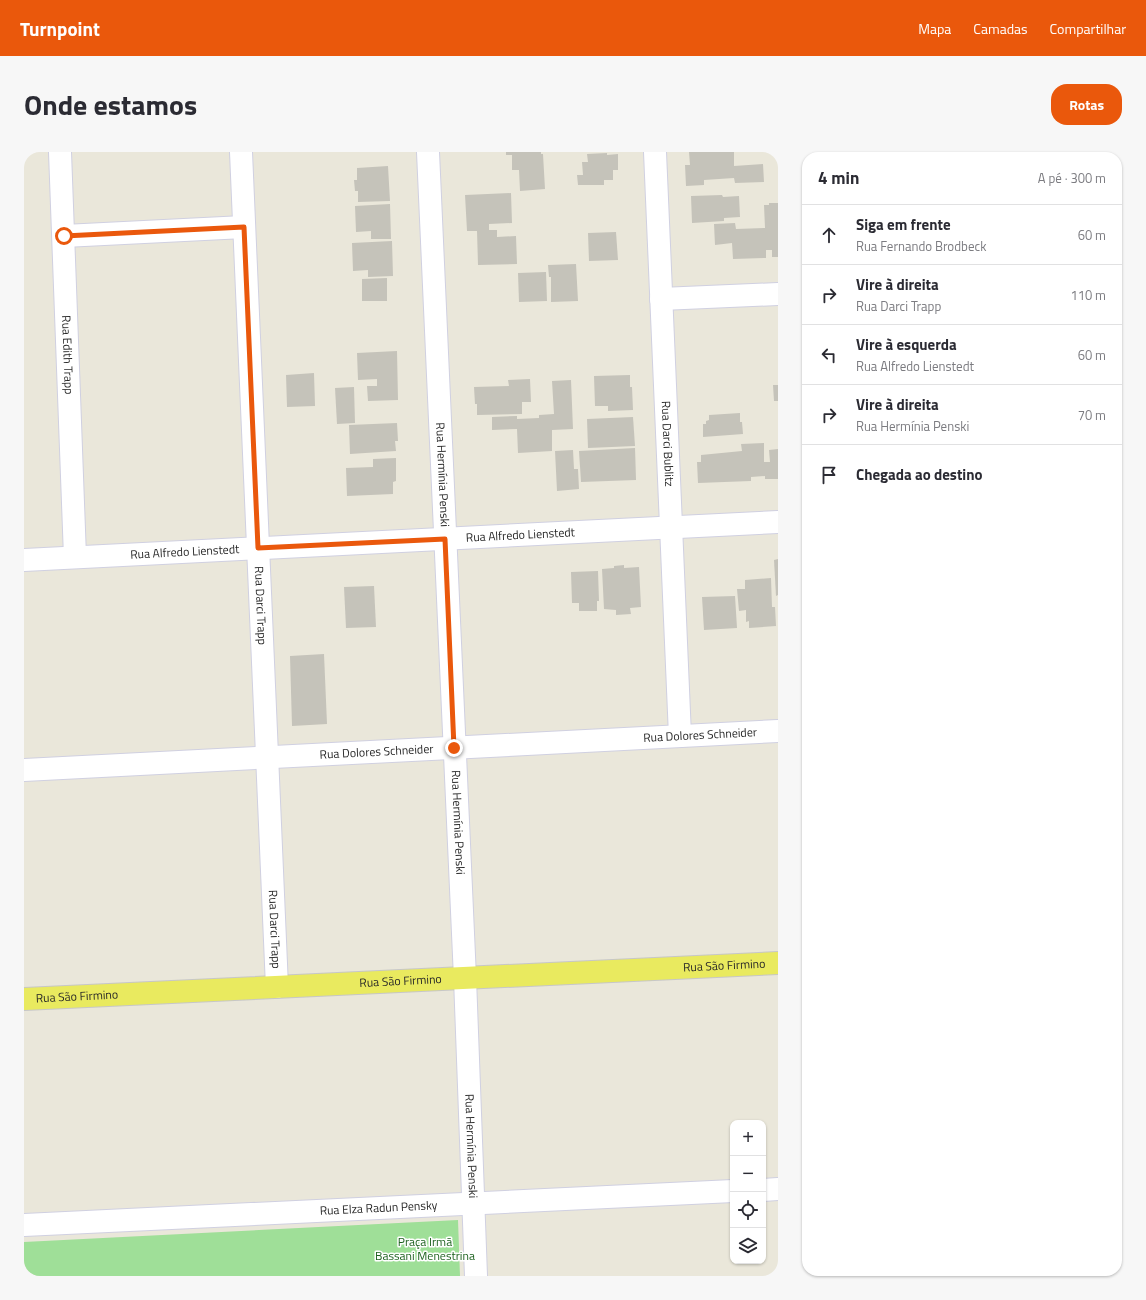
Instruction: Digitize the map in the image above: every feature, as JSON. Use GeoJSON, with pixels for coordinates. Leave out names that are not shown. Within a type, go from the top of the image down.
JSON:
{"type":"FeatureCollection","features":[{"type":"Feature","properties":{"kind":"main road","name":"Rua São Firmino"},"geometry":{"type":"LineString","coordinates":[[24,999],[778,963]]}},
{"type":"Feature","properties":{"kind":"street","name":"Rua Edith Trapp"},"geometry":{"type":"LineString","coordinates":[[60,152],[74,557]]}},
{"type":"Feature","properties":{"kind":"street","name":"Rua Darci Trapp"},"geometry":{"type":"LineString","coordinates":[[241,152],[277,988]]}},
{"type":"Feature","properties":{"kind":"street","name":"Rua Hermínia Penski"},"geometry":{"type":"LineString","coordinates":[[428,152],[476,1276]]}},
{"type":"Feature","properties":{"kind":"street","name":"Rua Darci Bublitz"},"geometry":{"type":"LineString","coordinates":[[655,152],[680,736]]}},
{"type":"Feature","properties":{"kind":"street"},"geometry":{"type":"LineString","coordinates":[[64,236],[244,227]]}},
{"type":"Feature","properties":{"kind":"street"},"geometry":{"type":"LineString","coordinates":[[661,299],[778,294]]}},
{"type":"Feature","properties":{"kind":"street","name":"Rua Alfredo Lienstedt"},"geometry":{"type":"LineString","coordinates":[[24,560],[778,522]]}},
{"type":"Feature","properties":{"kind":"street","name":"Rua Dolores Schneider"},"geometry":{"type":"LineString","coordinates":[[24,770],[778,731]]}},
{"type":"Feature","properties":{"kind":"street"},"geometry":{"type":"LineString","coordinates":[[766,1190],[778,1189]]}},
{"type":"Feature","properties":{"kind":"street","name":"Rua Elza Radun Pensky"},"geometry":{"type":"LineString","coordinates":[[24,1225],[730,1191]]}},
{"type":"Feature","properties":{"kind":"green space","name":"Praça Irmã Bassani Menestrina"},"geometry":{"type":"Polygon","coordinates":[[[458,1220],[460,1276],[24,1276],[24,1242],[458,1220]]]}},
{"type":"Feature","properties":{"kind":"building"},"geometry":{"type":"Polygon","coordinates":[[[506,152],[541,152],[541,154],[543,154],[545,189],[520,191],[519,170],[512,170],[512,155],[506,155],[506,152]]]}},
{"type":"Feature","properties":{"kind":"building"},"geometry":{"type":"Polygon","coordinates":[[[689,152],[734,152],[734,166],[763,164],[764,182],[735,183],[734,178],[704,180],[704,185],[686,186],[685,165],[690,165],[689,152]]]}},
{"type":"Feature","properties":{"kind":"building"},"geometry":{"type":"Polygon","coordinates":[[[607,153],[607,155],[618,154],[618,170],[613,170],[613,180],[604,180],[604,185],[578,185],[577,175],[583,175],[582,162],[588,162],[587,154],[607,153]]]}},
{"type":"Feature","properties":{"kind":"building"},"geometry":{"type":"Polygon","coordinates":[[[388,166],[390,201],[358,202],[358,191],[355,191],[354,180],[357,180],[357,168],[388,166]]]}},
{"type":"Feature","properties":{"kind":"building"},"geometry":{"type":"Polygon","coordinates":[[[511,193],[512,223],[489,224],[489,230],[497,230],[497,237],[516,236],[517,264],[478,265],[477,231],[467,231],[465,195],[511,193]]]}},
{"type":"Feature","properties":{"kind":"building"},"geometry":{"type":"Polygon","coordinates":[[[722,195],[723,197],[739,196],[740,217],[724,218],[724,221],[692,223],[691,196],[722,195]]]}},
{"type":"Feature","properties":{"kind":"building"},"geometry":{"type":"Polygon","coordinates":[[[769,203],[778,203],[778,257],[772,257],[772,250],[766,250],[766,258],[733,259],[732,243],[715,245],[714,224],[735,223],[736,229],[765,228],[764,205],[769,205],[769,203]]]}},
{"type":"Feature","properties":{"kind":"building"},"geometry":{"type":"Polygon","coordinates":[[[390,204],[391,239],[371,239],[371,231],[356,232],[355,206],[390,204]]]}},
{"type":"Feature","properties":{"kind":"building"},"geometry":{"type":"Polygon","coordinates":[[[616,232],[618,260],[589,261],[588,233],[616,232]]]}},
{"type":"Feature","properties":{"kind":"building"},"geometry":{"type":"Polygon","coordinates":[[[392,241],[393,276],[368,277],[368,270],[353,271],[352,243],[392,241]]]}},
{"type":"Feature","properties":{"kind":"building"},"geometry":{"type":"Polygon","coordinates":[[[576,264],[578,301],[551,302],[551,277],[549,277],[548,265],[576,264]]]}},
{"type":"Feature","properties":{"kind":"building"},"geometry":{"type":"Polygon","coordinates":[[[546,272],[547,301],[519,302],[518,273],[546,272]]]}},
{"type":"Feature","properties":{"kind":"building"},"geometry":{"type":"Polygon","coordinates":[[[387,278],[387,301],[362,301],[362,279],[387,278]]]}},
{"type":"Feature","properties":{"kind":"building"},"geometry":{"type":"Polygon","coordinates":[[[397,351],[398,400],[368,401],[367,386],[377,386],[377,379],[358,380],[357,353],[397,351]]]}},
{"type":"Feature","properties":{"kind":"building"},"geometry":{"type":"Polygon","coordinates":[[[314,373],[315,406],[287,407],[286,375],[314,373]]]}},
{"type":"Feature","properties":{"kind":"building"},"geometry":{"type":"Polygon","coordinates":[[[630,375],[633,410],[608,411],[608,406],[595,406],[594,376],[630,375]]]}},
{"type":"Feature","properties":{"kind":"building"},"geometry":{"type":"Polygon","coordinates":[[[530,379],[531,402],[522,402],[522,414],[477,415],[474,387],[509,386],[508,380],[530,379]]]}},
{"type":"Feature","properties":{"kind":"building"},"geometry":{"type":"Polygon","coordinates":[[[571,380],[573,429],[552,430],[552,451],[518,453],[517,429],[492,430],[492,417],[517,416],[517,419],[539,418],[539,415],[554,414],[552,381],[571,380]]]}},
{"type":"Feature","properties":{"kind":"building"},"geometry":{"type":"Polygon","coordinates":[[[773,385],[778,385],[778,401],[774,401],[773,385]]]}},
{"type":"Feature","properties":{"kind":"building"},"geometry":{"type":"Polygon","coordinates":[[[354,387],[355,423],[337,424],[335,388],[354,387]]]}},
{"type":"Feature","properties":{"kind":"building"},"geometry":{"type":"Polygon","coordinates":[[[740,413],[740,422],[742,422],[743,434],[703,437],[703,424],[706,424],[706,421],[709,420],[709,415],[740,413]]]}},
{"type":"Feature","properties":{"kind":"building"},"geometry":{"type":"Polygon","coordinates":[[[633,417],[635,446],[588,448],[587,419],[633,417]]]}},
{"type":"Feature","properties":{"kind":"building"},"geometry":{"type":"Polygon","coordinates":[[[397,423],[398,441],[395,441],[396,451],[350,454],[349,425],[397,423]]]}},
{"type":"Feature","properties":{"kind":"building"},"geometry":{"type":"Polygon","coordinates":[[[764,443],[764,462],[770,462],[769,450],[778,449],[778,479],[765,479],[765,476],[751,477],[751,481],[698,483],[697,462],[701,462],[701,455],[742,451],[741,444],[764,443]]]}},
{"type":"Feature","properties":{"kind":"building"},"geometry":{"type":"Polygon","coordinates":[[[635,448],[636,480],[581,482],[579,451],[635,448]]]}},
{"type":"Feature","properties":{"kind":"building"},"geometry":{"type":"Polygon","coordinates":[[[573,450],[574,469],[578,469],[579,489],[557,491],[555,451],[573,450]]]}},
{"type":"Feature","properties":{"kind":"building"},"geometry":{"type":"Polygon","coordinates":[[[396,458],[396,481],[393,482],[393,494],[347,496],[346,468],[373,467],[373,459],[396,458]]]}},
{"type":"Feature","properties":{"kind":"building"},"geometry":{"type":"Polygon","coordinates":[[[778,559],[778,595],[776,596],[774,560],[778,559]]]}},
{"type":"Feature","properties":{"kind":"building"},"geometry":{"type":"Polygon","coordinates":[[[624,565],[624,568],[639,567],[641,607],[630,608],[631,614],[616,615],[616,610],[604,609],[602,569],[624,565]]]}},
{"type":"Feature","properties":{"kind":"building"},"geometry":{"type":"Polygon","coordinates":[[[598,571],[599,601],[597,601],[597,611],[579,611],[579,603],[572,603],[571,572],[598,571]]]}},
{"type":"Feature","properties":{"kind":"building"},"geometry":{"type":"Polygon","coordinates":[[[771,578],[772,607],[775,607],[776,626],[749,628],[749,621],[746,622],[746,610],[739,611],[737,589],[745,589],[745,580],[771,578]]]}},
{"type":"Feature","properties":{"kind":"building"},"geometry":{"type":"Polygon","coordinates":[[[374,586],[376,627],[346,628],[344,587],[374,586]]]}},
{"type":"Feature","properties":{"kind":"building"},"geometry":{"type":"Polygon","coordinates":[[[735,596],[737,628],[704,630],[702,597],[735,596]]]}},
{"type":"Feature","properties":{"kind":"building"},"geometry":{"type":"Polygon","coordinates":[[[324,654],[327,724],[292,726],[290,656],[324,654]]]}},
{"type":"Feature","properties":{"kind":"route"},"geometry":{"type":"LineString","coordinates":[[64,236],[244,227],[258,548],[445,539],[454,748]]}}]}
